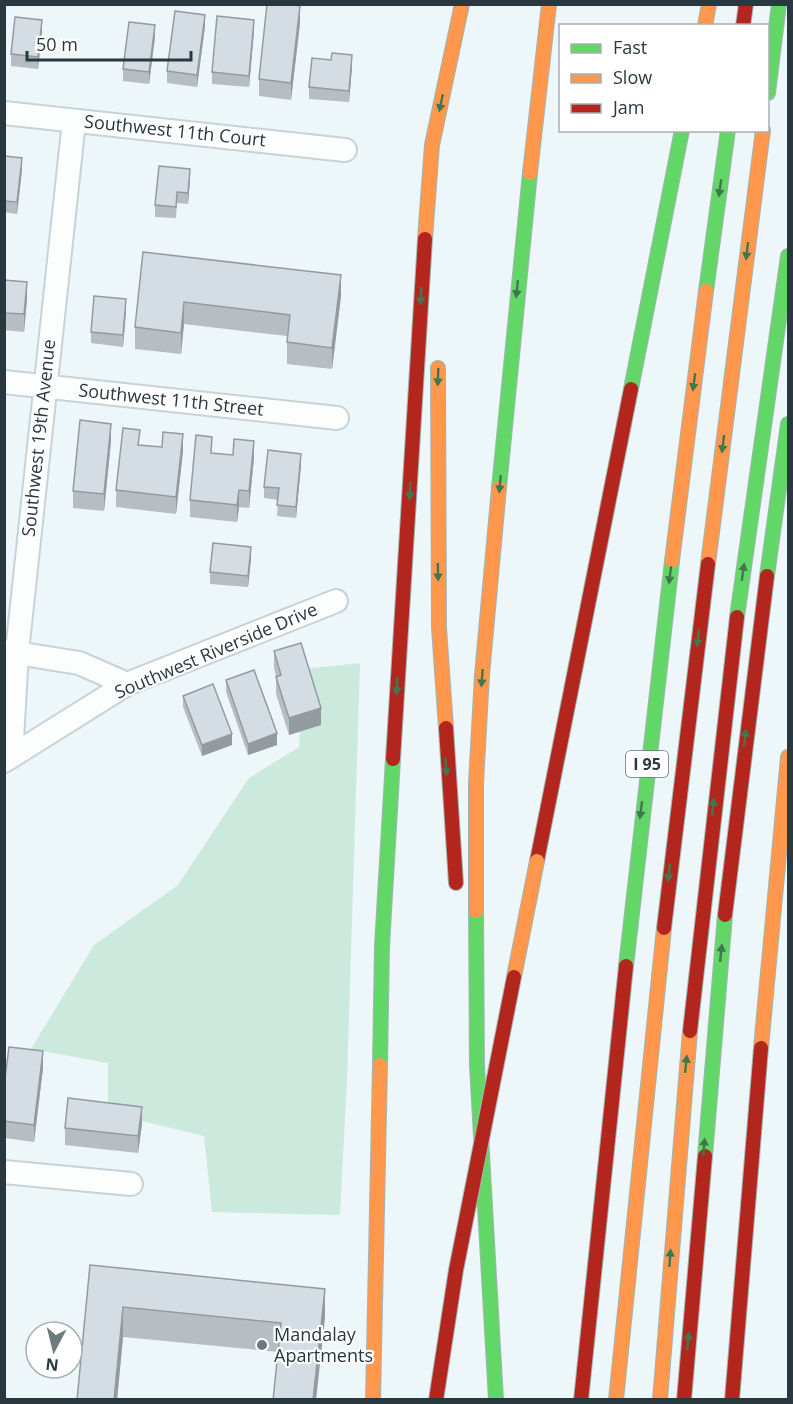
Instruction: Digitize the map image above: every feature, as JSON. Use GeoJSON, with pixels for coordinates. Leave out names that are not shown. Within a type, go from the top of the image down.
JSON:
{"type":"FeatureCollection","features":[{"type":"Feature","properties":{"kind":"highway"},"geometry":{"type":"LineString","coordinates":[[453,118],[463,4]]}},
{"type":"Feature","properties":{"kind":"highway"},"geometry":{"type":"LineString","coordinates":[[374,1400],[382,946],[423,265],[432,145],[463,4]]}},
{"type":"Feature","properties":{"kind":"highway"},"geometry":{"type":"LineString","coordinates":[[495,1400],[477,1066],[475,845],[482,675],[515,307],[549,4]]}},
{"type":"Feature","properties":{"kind":"highway"},"geometry":{"type":"LineString","coordinates":[[705,24],[709,4]]}},
{"type":"Feature","properties":{"kind":"highway"},"geometry":{"type":"LineString","coordinates":[[742,24],[746,4]]}},
{"type":"Feature","properties":{"kind":"highway"},"geometry":{"type":"LineString","coordinates":[[769,85],[779,4]]}},
{"type":"Feature","properties":{"kind":"highway"},"geometry":{"type":"LineString","coordinates":[[436,1400],[456,1270],[682,132]]}},
{"type":"Feature","properties":{"kind":"highway","name":"I 95"},"geometry":{"type":"LineString","coordinates":[[581,1400],[641,811],[689,417],[728,132]]}},
{"type":"Feature","properties":{"kind":"highway"},"geometry":{"type":"LineString","coordinates":[[616,1400],[674,831],[763,132]]}},
{"type":"Feature","properties":{"kind":"highway"},"geometry":{"type":"LineString","coordinates":[[660,1400],[684,1087],[709,836],[739,597],[789,256]]}},
{"type":"Feature","properties":{"kind":"highway"},"geometry":{"type":"LineString","coordinates":[[439,352],[436,466],[439,628],[457,900]]}},
{"type":"Feature","properties":{"kind":"highway"},"geometry":{"type":"LineString","coordinates":[[684,1400],[725,918],[754,672],[789,424]]}},
{"type":"Feature","properties":{"kind":"highway"},"geometry":{"type":"LineString","coordinates":[[732,1400],[768,967],[789,757]]}},
{"type":"Feature","properties":{"kind":"highway"},"geometry":{"type":"LineString","coordinates":[[461,948],[477,1066]]}},
{"type":"Feature","properties":{"kind":"street","name":"Southwest 11th Court"},"geometry":{"type":"LineString","coordinates":[[4,113],[345,150]]}},
{"type":"Feature","properties":{"kind":"street","name":"Southwest 19th Avenue"},"geometry":{"type":"LineString","coordinates":[[8,759],[10,651],[45,386],[74,121]]}},
{"type":"Feature","properties":{"kind":"street","name":"Southwest 11th Street"},"geometry":{"type":"LineString","coordinates":[[4,382],[338,418]]}},
{"type":"Feature","properties":{"kind":"street","name":"Southwest Riverside Drive"},"geometry":{"type":"LineString","coordinates":[[8,759],[127,684],[336,602]]}},
{"type":"Feature","properties":{"kind":"street"},"geometry":{"type":"LineString","coordinates":[[10,651],[79,663],[127,684]]}},
{"type":"Feature","properties":{"kind":"street"},"geometry":{"type":"LineString","coordinates":[[4,1172],[131,1184]]}},
{"type":"Feature","properties":{"kind":"green space"},"geometry":{"type":"Polygon","coordinates":[[[360,663],[347,1081],[340,1215],[212,1212],[204,1136],[108,1113],[108,1063],[31,1049],[94,945],[178,885],[249,778],[299,747],[303,669],[360,663]]]}},
{"type":"Feature","properties":{"kind":"building"},"geometry":{"type":"Polygon","coordinates":[[[267,4],[300,6],[291,83],[259,79],[267,4]]]}},
{"type":"Feature","properties":{"kind":"building"},"geometry":{"type":"Polygon","coordinates":[[[175,11],[205,15],[197,75],[167,71],[175,11]]]}},
{"type":"Feature","properties":{"kind":"building"},"geometry":{"type":"Polygon","coordinates":[[[217,16],[254,20],[249,76],[212,72],[217,16]]]}},
{"type":"Feature","properties":{"kind":"building"},"geometry":{"type":"Polygon","coordinates":[[[15,17],[42,20],[38,57],[11,54],[15,17]]]}},
{"type":"Feature","properties":{"kind":"building"},"geometry":{"type":"Polygon","coordinates":[[[129,22],[155,25],[149,72],[123,69],[129,22]]]}},
{"type":"Feature","properties":{"kind":"building"},"geometry":{"type":"Polygon","coordinates":[[[332,53],[352,55],[349,91],[309,87],[312,58],[331,60],[332,53]]]}},
{"type":"Feature","properties":{"kind":"building"},"geometry":{"type":"Polygon","coordinates":[[[4,156],[22,158],[17,202],[4,201],[4,156]]]}},
{"type":"Feature","properties":{"kind":"building"},"geometry":{"type":"Polygon","coordinates":[[[159,166],[190,169],[188,193],[177,192],[176,207],[155,205],[159,166]]]}},
{"type":"Feature","properties":{"kind":"building"},"geometry":{"type":"Polygon","coordinates":[[[143,252],[341,275],[332,348],[287,342],[290,315],[184,302],[181,333],[135,327],[143,252]]]}},
{"type":"Feature","properties":{"kind":"building"},"geometry":{"type":"Polygon","coordinates":[[[4,280],[27,282],[24,314],[4,313],[4,280]]]}},
{"type":"Feature","properties":{"kind":"building"},"geometry":{"type":"Polygon","coordinates":[[[94,296],[126,299],[123,335],[91,332],[94,296]]]}},
{"type":"Feature","properties":{"kind":"building"},"geometry":{"type":"Polygon","coordinates":[[[80,420],[111,424],[104,494],[73,491],[80,420]]]}},
{"type":"Feature","properties":{"kind":"building"},"geometry":{"type":"Polygon","coordinates":[[[123,428],[140,430],[138,445],[162,447],[163,432],[183,434],[176,497],[116,490],[123,428]]]}},
{"type":"Feature","properties":{"kind":"building"},"geometry":{"type":"Polygon","coordinates":[[[196,435],[212,437],[211,453],[233,455],[234,439],[254,441],[249,491],[239,490],[237,505],[190,500],[196,435]]]}},
{"type":"Feature","properties":{"kind":"building"},"geometry":{"type":"Polygon","coordinates":[[[268,450],[301,454],[296,507],[277,505],[279,488],[264,487],[268,450]]]}},
{"type":"Feature","properties":{"kind":"building"},"geometry":{"type":"Polygon","coordinates":[[[213,543],[251,547],[248,576],[210,572],[213,543]]]}},
{"type":"Feature","properties":{"kind":"building"},"geometry":{"type":"Polygon","coordinates":[[[301,643],[321,708],[289,718],[276,677],[281,675],[274,651],[301,643]]]}},
{"type":"Feature","properties":{"kind":"building"},"geometry":{"type":"Polygon","coordinates":[[[254,670],[277,733],[248,744],[226,680],[254,670]]]}},
{"type":"Feature","properties":{"kind":"building"},"geometry":{"type":"Polygon","coordinates":[[[213,684],[232,734],[202,745],[183,696],[213,684]]]}},
{"type":"Feature","properties":{"kind":"building"},"geometry":{"type":"Polygon","coordinates":[[[9,1047],[43,1051],[34,1125],[4,1121],[4,1086],[9,1047]]]}},
{"type":"Feature","properties":{"kind":"building"},"geometry":{"type":"Polygon","coordinates":[[[68,1098],[142,1107],[138,1136],[65,1128],[68,1098]]]}},
{"type":"Feature","properties":{"kind":"building"},"geometry":{"type":"Polygon","coordinates":[[[90,1265],[325,1289],[313,1400],[273,1400],[281,1323],[123,1307],[114,1400],[77,1400],[79,1380],[84,1380],[84,1327],[90,1265]]]}},
{"type":"Feature","properties":{"kind":"traffic: fast"},"geometry":{"type":"LineString","coordinates":[[769,85],[779,4]]}},
{"type":"Feature","properties":{"kind":"traffic: fast"},"geometry":{"type":"LineString","coordinates":[[631,389],[682,132]]}},
{"type":"Feature","properties":{"kind":"traffic: fast"},"geometry":{"type":"LineString","coordinates":[[706,291],[728,132]]}},
{"type":"Feature","properties":{"kind":"traffic: fast"},"geometry":{"type":"LineString","coordinates":[[499,488],[530,173]]}},
{"type":"Feature","properties":{"kind":"traffic: fast"},"geometry":{"type":"LineString","coordinates":[[737,617],[788,256]]}},
{"type":"Feature","properties":{"kind":"traffic: fast"},"geometry":{"type":"LineString","coordinates":[[767,576],[788,424]]}},
{"type":"Feature","properties":{"kind":"traffic: fast"},"geometry":{"type":"LineString","coordinates":[[626,966],[672,561]]}},
{"type":"Feature","properties":{"kind":"traffic: fast"},"geometry":{"type":"LineString","coordinates":[[380,1065],[382,946],[393,759]]}},
{"type":"Feature","properties":{"kind":"traffic: fast"},"geometry":{"type":"LineString","coordinates":[[476,911],[477,1066],[496,1400]]}},
{"type":"Feature","properties":{"kind":"traffic: fast"},"geometry":{"type":"LineString","coordinates":[[705,1156],[725,915]]}},
{"type":"Feature","properties":{"kind":"traffic: slow"},"geometry":{"type":"LineString","coordinates":[[425,239],[432,145],[462,4]]}},
{"type":"Feature","properties":{"kind":"traffic: slow"},"geometry":{"type":"LineString","coordinates":[[530,173],[549,4]]}},
{"type":"Feature","properties":{"kind":"traffic: slow"},"geometry":{"type":"LineString","coordinates":[[705,24],[709,4]]}},
{"type":"Feature","properties":{"kind":"traffic: slow"},"geometry":{"type":"LineString","coordinates":[[708,564],[763,132]]}},
{"type":"Feature","properties":{"kind":"traffic: slow"},"geometry":{"type":"LineString","coordinates":[[672,561],[706,291]]}},
{"type":"Feature","properties":{"kind":"traffic: slow"},"geometry":{"type":"LineString","coordinates":[[438,368],[439,628],[446,728]]}},
{"type":"Feature","properties":{"kind":"traffic: slow"},"geometry":{"type":"LineString","coordinates":[[476,911],[476,783],[482,675],[499,488]]}},
{"type":"Feature","properties":{"kind":"traffic: slow"},"geometry":{"type":"LineString","coordinates":[[761,1048],[788,757]]}},
{"type":"Feature","properties":{"kind":"traffic: slow"},"geometry":{"type":"LineString","coordinates":[[514,977],[537,861]]}},
{"type":"Feature","properties":{"kind":"traffic: slow"},"geometry":{"type":"LineString","coordinates":[[616,1400],[664,928]]}},
{"type":"Feature","properties":{"kind":"traffic: slow"},"geometry":{"type":"LineString","coordinates":[[660,1400],[690,1031]]}},
{"type":"Feature","properties":{"kind":"traffic: slow"},"geometry":{"type":"LineString","coordinates":[[373,1400],[380,1065]]}},
{"type":"Feature","properties":{"kind":"traffic: jam"},"geometry":{"type":"LineString","coordinates":[[743,24],[746,4]]}},
{"type":"Feature","properties":{"kind":"traffic: jam"},"geometry":{"type":"LineString","coordinates":[[393,759],[425,239]]}},
{"type":"Feature","properties":{"kind":"traffic: jam"},"geometry":{"type":"LineString","coordinates":[[537,861],[631,389]]}},
{"type":"Feature","properties":{"kind":"traffic: jam"},"geometry":{"type":"LineString","coordinates":[[664,928],[708,564]]}},
{"type":"Feature","properties":{"kind":"traffic: jam"},"geometry":{"type":"LineString","coordinates":[[725,915],[767,576]]}},
{"type":"Feature","properties":{"kind":"traffic: jam"},"geometry":{"type":"LineString","coordinates":[[690,1031],[737,617]]}},
{"type":"Feature","properties":{"kind":"traffic: jam"},"geometry":{"type":"LineString","coordinates":[[446,728],[456,883]]}},
{"type":"Feature","properties":{"kind":"traffic: jam"},"geometry":{"type":"LineString","coordinates":[[581,1400],[626,966]]}},
{"type":"Feature","properties":{"kind":"traffic: jam"},"geometry":{"type":"LineString","coordinates":[[436,1400],[456,1270],[514,977]]}},
{"type":"Feature","properties":{"kind":"traffic: jam"},"geometry":{"type":"LineString","coordinates":[[732,1400],[761,1048]]}},
{"type":"Feature","properties":{"kind":"traffic: jam"},"geometry":{"type":"LineString","coordinates":[[684,1400],[705,1156]]}},
{"type":"Feature","properties":{"kind":"place","name":"Mandalay Apartments"},"geometry":{"type":"Point","coordinates":[262,1345]}}]}
